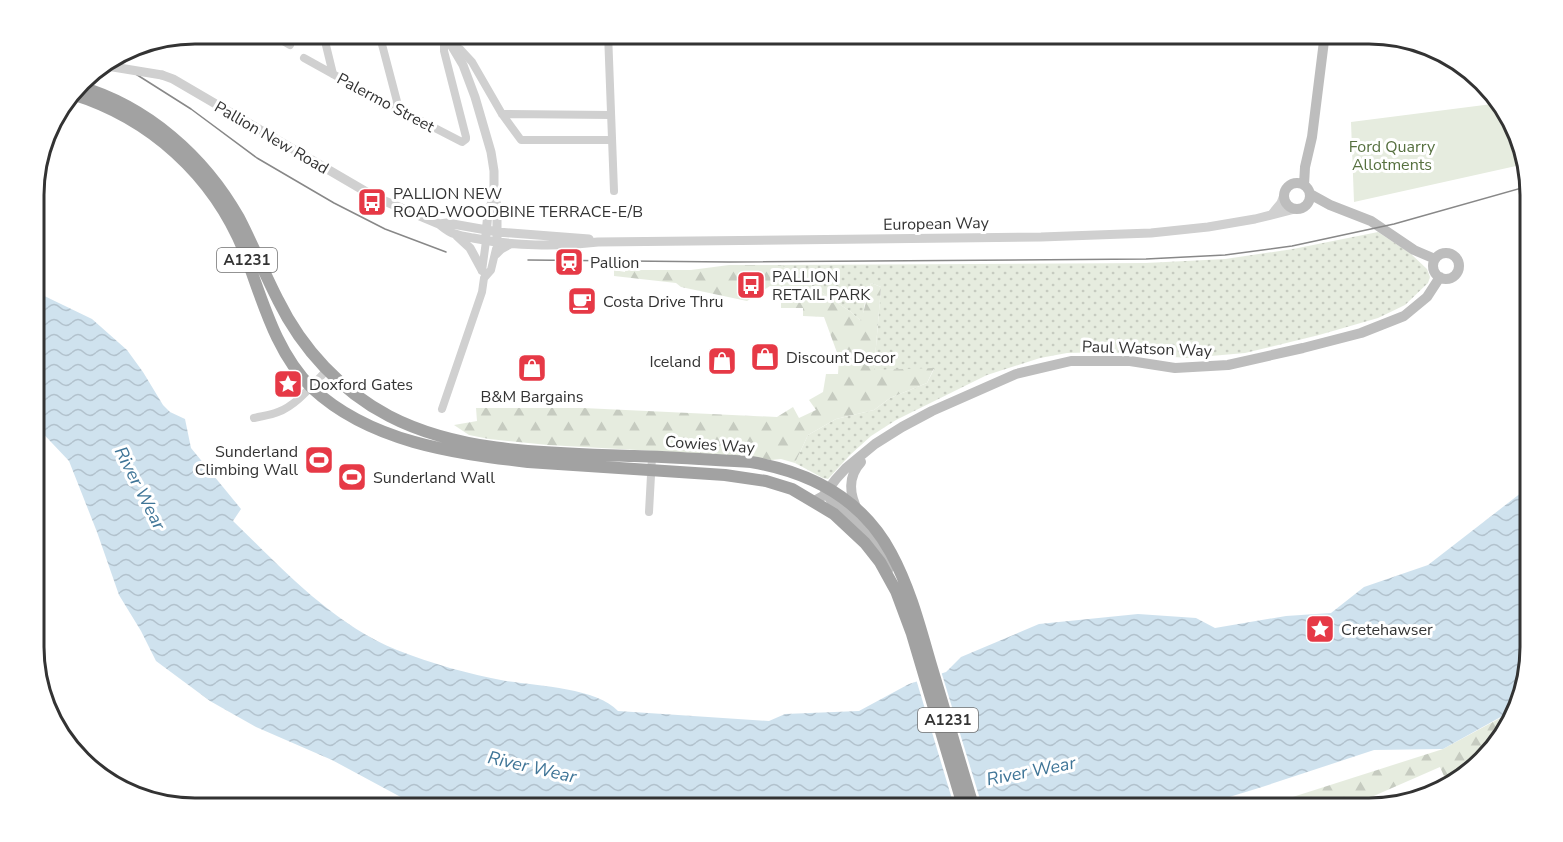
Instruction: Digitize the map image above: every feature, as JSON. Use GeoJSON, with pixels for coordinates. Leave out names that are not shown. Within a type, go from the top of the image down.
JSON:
{"type":"FeatureCollection","features":[{"type":"Feature","properties":{"kind":"highway","name":"A1231"},"geometry":{"type":"LineString","coordinates":[[87,89],[130,107],[156,124],[201,165],[238,218],[292,327],[327,370]]}},
{"type":"Feature","properties":{"kind":"highway","name":"A1231"},"geometry":{"type":"LineString","coordinates":[[80,97],[112,109],[151,131],[204,182],[231,223],[280,344],[311,386]]}},
{"type":"Feature","properties":{"kind":"highway","name":"Cowies Way"},"geometry":{"type":"LineString","coordinates":[[327,370],[377,410],[412,427],[443,437],[488,446],[585,454],[752,462],[800,474],[828,488],[858,511],[881,536],[891,552],[907,590],[916,632]]}},
{"type":"Feature","properties":{"kind":"highway","name":"Cowies Way"},"geometry":{"type":"LineString","coordinates":[[311,386],[357,421],[380,431],[432,447],[528,462],[725,475],[766,481],[792,489],[834,514],[865,543],[890,579],[916,632]]}},
{"type":"Feature","properties":{"kind":"highway","name":"A1231"},"geometry":{"type":"LineString","coordinates":[[916,632],[961,798]]}},
{"type":"Feature","properties":{"kind":"highway","name":"A1231"},"geometry":{"type":"LineString","coordinates":[[916,632],[970,798]]}},
{"type":"Feature","properties":{"kind":"main road"},"geometry":{"type":"LineString","coordinates":[[1323,44],[1312,137],[1305,167],[1304,191],[1302,208],[1295,209],[1288,205],[1284,195],[1289,186],[1304,191],[1330,205],[1371,221],[1414,250],[1435,259]]}},
{"type":"Feature","properties":{"kind":"main road"},"geometry":{"type":"LineString","coordinates":[[1440,254],[1453,255],[1458,260],[1458,269],[1454,276],[1448,279],[1437,275],[1433,268],[1435,259],[1440,254]]}},
{"type":"Feature","properties":{"kind":"main road","name":"Paul Watson Way"},"geometry":{"type":"LineString","coordinates":[[814,501],[823,496],[846,468],[902,427],[932,411],[1016,374],[1071,362],[1130,361],[1175,368],[1228,365],[1303,348],[1361,333],[1404,316],[1427,297],[1440,277]]}},
{"type":"Feature","properties":{"kind":"main road","name":"Paul Watson Way"},"geometry":{"type":"LineString","coordinates":[[858,511],[852,498],[853,472],[882,440]]}},
{"type":"Feature","properties":{"kind":"main road"},"geometry":{"type":"LineString","coordinates":[[828,488],[830,499],[860,524],[877,546],[885,558],[890,579]]}},
{"type":"Feature","properties":{"kind":"street"},"geometry":{"type":"LineString","coordinates":[[326,44],[333,74]]}},
{"type":"Feature","properties":{"kind":"street"},"geometry":{"type":"LineString","coordinates":[[382,44],[399,109]]}},
{"type":"Feature","properties":{"kind":"street","name":"Palermo Street"},"geometry":{"type":"LineString","coordinates":[[304,58],[459,141],[464,141],[466,137],[444,44]]}},
{"type":"Feature","properties":{"kind":"street"},"geometry":{"type":"LineString","coordinates":[[450,44],[463,65],[475,97],[491,152],[494,171],[498,237],[491,270],[483,274]]}},
{"type":"Feature","properties":{"kind":"street"},"geometry":{"type":"LineString","coordinates":[[608,44],[614,191]]}},
{"type":"Feature","properties":{"kind":"street"},"geometry":{"type":"LineString","coordinates":[[453,48],[460,49],[472,62],[520,140],[612,140]]}},
{"type":"Feature","properties":{"kind":"street","name":"Pallion New Road"},"geometry":{"type":"LineString","coordinates":[[114,67],[173,79],[375,197],[440,224],[455,234],[486,241],[498,237]]}},
{"type":"Feature","properties":{"kind":"street"},"geometry":{"type":"LineString","coordinates":[[502,114],[611,115]]}},
{"type":"Feature","properties":{"kind":"street"},"geometry":{"type":"LineString","coordinates":[[1272,214],[1284,195]]}},
{"type":"Feature","properties":{"kind":"street"},"geometry":{"type":"LineString","coordinates":[[442,409],[482,292],[488,212],[494,197]]}},
{"type":"Feature","properties":{"kind":"street","name":"European Way"},"geometry":{"type":"LineString","coordinates":[[498,237],[512,244],[575,244],[1041,237],[1151,233],[1208,227],[1295,209]]}},
{"type":"Feature","properties":{"kind":"street","name":"Pallion New Road"},"geometry":{"type":"LineString","coordinates":[[440,224],[447,223],[486,230],[498,237]]}},
{"type":"Feature","properties":{"kind":"street"},"geometry":{"type":"LineString","coordinates":[[455,234],[470,248],[483,274]]}},
{"type":"Feature","properties":{"kind":"street","name":"European Way"},"geometry":{"type":"LineString","coordinates":[[498,237],[574,237],[598,242]]}},
{"type":"Feature","properties":{"kind":"street"},"geometry":{"type":"LineString","coordinates":[[496,254],[512,244]]}},
{"type":"Feature","properties":{"kind":"street"},"geometry":{"type":"LineString","coordinates":[[254,418],[286,408],[327,370]]}},
{"type":"Feature","properties":{"kind":"street"},"geometry":{"type":"LineString","coordinates":[[649,512],[652,457]]}},
{"type":"Feature","properties":{"kind":"green space","name":"Ford Quarry Allotments"},"geometry":{"type":"Polygon","coordinates":[[[1489,104],[1508,137],[1516,166],[1354,202],[1351,122],[1489,104]]]}},
{"type":"Feature","properties":{"kind":"green space"},"geometry":{"type":"Polygon","coordinates":[[[1378,232],[1410,253],[1427,269],[1430,277],[1428,283],[1405,305],[1378,318],[1245,353],[1188,358],[1106,352],[1067,353],[1040,358],[987,375],[896,420],[871,436],[828,479],[795,463],[808,435],[836,419],[874,410],[890,398],[927,383],[934,369],[874,370],[881,287],[871,283],[862,322],[851,312],[781,265],[1146,263],[1225,259],[1293,249],[1378,232]]]}},
{"type":"Feature","properties":{"kind":"green space"},"geometry":{"type":"Polygon","coordinates":[[[729,265],[781,265],[861,321],[871,283],[881,287],[874,370],[934,368],[927,383],[890,398],[874,410],[836,419],[808,435],[795,463],[781,459],[771,460],[744,456],[548,445],[489,439],[469,435],[454,425],[477,421],[476,408],[583,408],[777,417],[793,407],[799,418],[816,410],[809,400],[823,392],[826,374],[838,374],[839,358],[824,317],[803,316],[803,308],[781,308],[781,288],[770,286],[747,301],[681,287],[676,283],[614,276],[614,270],[625,272],[625,270],[691,270],[729,265]]]}},
{"type":"Feature","properties":{"kind":"green space"},"geometry":{"type":"Polygon","coordinates":[[[1502,717],[1482,747],[1468,761],[1445,777],[1440,767],[1369,798],[1289,798],[1443,749],[1502,717]]]}},
{"type":"Feature","properties":{"kind":"water","name":"River Wear"},"geometry":{"type":"Polygon","coordinates":[[[44,296],[92,319],[127,350],[163,405],[170,412],[185,419],[191,448],[241,509],[233,521],[289,576],[329,610],[373,639],[410,655],[451,668],[506,681],[566,689],[596,697],[618,711],[769,721],[785,714],[859,711],[909,684],[946,672],[961,657],[1039,624],[1138,614],[1196,618],[1215,628],[1286,616],[1331,613],[1364,587],[1428,565],[1520,494],[1520,648],[1517,677],[1503,716],[1443,749],[1374,750],[1226,798],[403,798],[332,760],[256,727],[210,701],[156,661],[119,595],[69,461],[44,435],[44,296]]]}},
{"type":"Feature","properties":{"kind":"pier"},"geometry":{"type":"Polygon","coordinates":[[[941,671],[980,798],[952,798],[916,679],[941,671]]]}},
{"type":"Feature","properties":{"kind":"tram line"},"geometry":{"type":"LineString","coordinates":[[119,64],[191,109],[257,158],[334,203],[385,229],[446,252]]}},
{"type":"Feature","properties":{"kind":"tram line"},"geometry":{"type":"LineString","coordinates":[[528,260],[729,262],[1146,259],[1225,255],[1292,246],[1394,224],[1519,189]]}},
{"type":"Feature","properties":{"kind":"place","name":"PALLION NEW ROAD-WOODBINE TERRACE-E/B"},"geometry":{"type":"Point","coordinates":[372,202]}},
{"type":"Feature","properties":{"kind":"place","name":"Pallion"},"geometry":{"type":"Point","coordinates":[569,262]}},
{"type":"Feature","properties":{"kind":"place","name":"PALLION RETAIL PARK"},"geometry":{"type":"Point","coordinates":[751,285]}},
{"type":"Feature","properties":{"kind":"place","name":"Costa Drive Thru"},"geometry":{"type":"Point","coordinates":[582,301]}},
{"type":"Feature","properties":{"kind":"place","name":"Discount Decor"},"geometry":{"type":"Point","coordinates":[765,357]}},
{"type":"Feature","properties":{"kind":"place","name":"Iceland"},"geometry":{"type":"Point","coordinates":[722,361]}},
{"type":"Feature","properties":{"kind":"place","name":"B&M Bargains"},"geometry":{"type":"Point","coordinates":[532,368]}},
{"type":"Feature","properties":{"kind":"place","name":"Doxford Gates"},"geometry":{"type":"Point","coordinates":[288,384]}},
{"type":"Feature","properties":{"kind":"place","name":"Sunderland Climbing Wall"},"geometry":{"type":"Point","coordinates":[319,460]}},
{"type":"Feature","properties":{"kind":"place","name":"Sunderland Wall"},"geometry":{"type":"Point","coordinates":[352,477]}},
{"type":"Feature","properties":{"kind":"place","name":"Cretehawser"},"geometry":{"type":"Point","coordinates":[1320,629]}}]}
